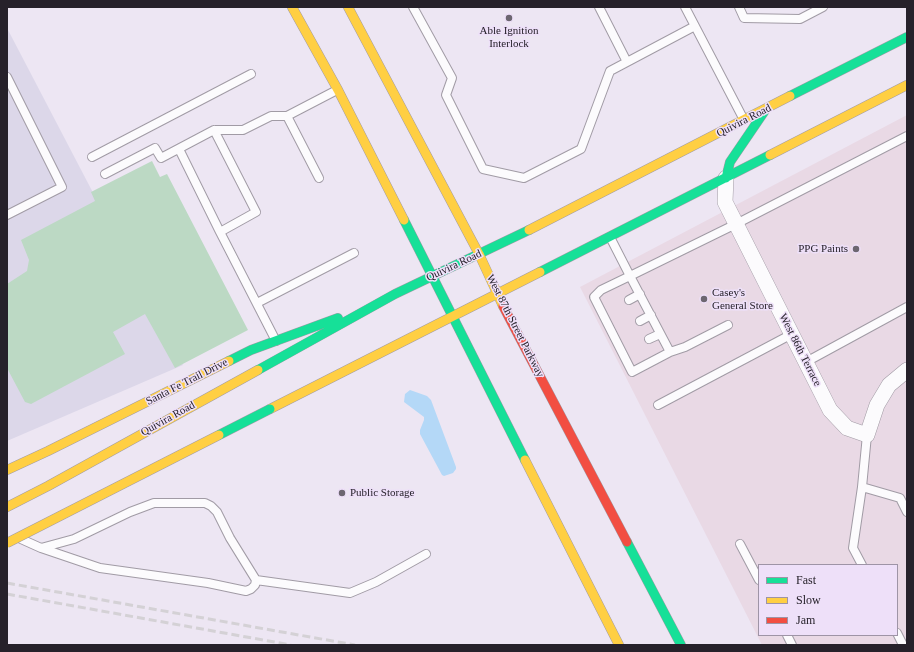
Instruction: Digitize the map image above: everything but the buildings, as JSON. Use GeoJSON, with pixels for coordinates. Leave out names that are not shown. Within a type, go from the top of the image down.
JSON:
{"type":"FeatureCollection","features":[{"type":"Feature","properties":{"kind":"main road"},"geometry":{"type":"LineString","coordinates":[[292,7],[338,90],[619,645]]}},
{"type":"Feature","properties":{"kind":"main road","name":"West 87th Street Parkway"},"geometry":{"type":"LineString","coordinates":[[348,7],[479,254],[496,293],[679,641]]}},
{"type":"Feature","properties":{"kind":"main road","name":"Quivira Road"},"geometry":{"type":"LineString","coordinates":[[7,507],[372,306],[511,240],[907,37]]}},
{"type":"Feature","properties":{"kind":"main road"},"geometry":{"type":"LineString","coordinates":[[7,543],[907,85]]}},
{"type":"Feature","properties":{"kind":"main road"},"geometry":{"type":"LineString","coordinates":[[726,178],[730,162],[765,110]]}},
{"type":"Feature","properties":{"kind":"main road","name":"Santa Fe Trail Drive"},"geometry":{"type":"LineString","coordinates":[[7,470],[251,350],[372,306]]}},
{"type":"Feature","properties":{"kind":"street","name":"West 86th Terrace"},"geometry":{"type":"LineString","coordinates":[[726,178],[725,202],[830,410],[847,428],[867,435]]}},
{"type":"Feature","properties":{"kind":"street"},"geometry":{"type":"LineString","coordinates":[[867,435],[877,405],[889,385],[907,370]]}},
{"type":"Feature","properties":{"kind":"lane"},"geometry":{"type":"LineString","coordinates":[[413,7],[452,78],[446,96],[483,168],[524,178],[581,149],[610,71],[695,26]]}},
{"type":"Feature","properties":{"kind":"lane"},"geometry":{"type":"LineString","coordinates":[[599,7],[627,62]]}},
{"type":"Feature","properties":{"kind":"lane"},"geometry":{"type":"LineString","coordinates":[[685,7],[744,121]]}},
{"type":"Feature","properties":{"kind":"lane"},"geometry":{"type":"LineString","coordinates":[[738,7],[744,18],[800,19],[823,7]]}},
{"type":"Feature","properties":{"kind":"lane"},"geometry":{"type":"LineString","coordinates":[[92,157],[251,74]]}},
{"type":"Feature","properties":{"kind":"lane"},"geometry":{"type":"LineString","coordinates":[[7,78],[62,187],[7,215]]}},
{"type":"Feature","properties":{"kind":"lane"},"geometry":{"type":"LineString","coordinates":[[105,174],[155,148],[161,158],[214,130],[243,130],[271,116],[287,116],[338,90]]}},
{"type":"Feature","properties":{"kind":"lane"},"geometry":{"type":"LineString","coordinates":[[287,116],[319,178]]}},
{"type":"Feature","properties":{"kind":"lane"},"geometry":{"type":"LineString","coordinates":[[214,130],[256,212],[220,232]]}},
{"type":"Feature","properties":{"kind":"lane"},"geometry":{"type":"LineString","coordinates":[[728,324],[685,347],[670,352],[632,372],[616,334],[605,313],[594,297],[601,290],[736,224],[907,136]]}},
{"type":"Feature","properties":{"kind":"lane"},"geometry":{"type":"LineString","coordinates":[[179,149],[276,340]]}},
{"type":"Feature","properties":{"kind":"lane"},"geometry":{"type":"LineString","coordinates":[[609,236],[670,352]]}},
{"type":"Feature","properties":{"kind":"lane"},"geometry":{"type":"LineString","coordinates":[[257,303],[354,253]]}},
{"type":"Feature","properties":{"kind":"lane"},"geometry":{"type":"LineString","coordinates":[[629,300],[640,294]]}},
{"type":"Feature","properties":{"kind":"lane"},"geometry":{"type":"LineString","coordinates":[[806,362],[907,307]]}},
{"type":"Feature","properties":{"kind":"lane"},"geometry":{"type":"LineString","coordinates":[[640,321],[650,315]]}},
{"type":"Feature","properties":{"kind":"lane"},"geometry":{"type":"LineString","coordinates":[[649,339],[660,334]]}},
{"type":"Feature","properties":{"kind":"lane"},"geometry":{"type":"LineString","coordinates":[[658,405],[792,334]]}},
{"type":"Feature","properties":{"kind":"lane"},"geometry":{"type":"LineString","coordinates":[[861,564],[852,548],[862,487],[867,435]]}},
{"type":"Feature","properties":{"kind":"lane"},"geometry":{"type":"LineString","coordinates":[[862,487],[900,498],[907,512]]}},
{"type":"Feature","properties":{"kind":"lane"},"geometry":{"type":"LineString","coordinates":[[7,534],[41,548],[100,568],[208,583],[246,591],[251,590],[255,585],[256,580],[230,538],[217,512],[205,503],[154,503],[130,512],[74,539],[41,548]]}},
{"type":"Feature","properties":{"kind":"lane"},"geometry":{"type":"LineString","coordinates":[[740,544],[758,578]]}},
{"type":"Feature","properties":{"kind":"lane"},"geometry":{"type":"LineString","coordinates":[[256,580],[350,593],[376,582],[426,554]]}},
{"type":"Feature","properties":{"kind":"lane"},"geometry":{"type":"LineString","coordinates":[[898,635],[903,645]]}},
{"type":"Feature","properties":{"kind":"lane"},"geometry":{"type":"LineString","coordinates":[[788,636],[792,645]]}},
{"type":"Feature","properties":{"kind":"shaded area"},"geometry":{"type":"Polygon","coordinates":[[[7,28],[183,365],[7,441],[7,28]]]}},
{"type":"Feature","properties":{"kind":"shaded area"},"geometry":{"type":"Polygon","coordinates":[[[907,115],[907,645],[762,645],[580,287],[907,115]]]}},
{"type":"Feature","properties":{"kind":"green space"},"geometry":{"type":"Polygon","coordinates":[[[152,161],[160,177],[167,174],[248,330],[175,368],[145,314],[113,332],[125,354],[31,404],[25,402],[7,368],[7,284],[27,271],[29,260],[21,240],[95,201],[91,192],[152,161]]]}},
{"type":"Feature","properties":{"kind":"water"},"geometry":{"type":"Polygon","coordinates":[[[410,390],[427,396],[431,400],[456,467],[453,473],[444,476],[442,475],[420,434],[424,417],[404,402],[405,394],[410,390]]]}},
{"type":"Feature","properties":{"kind":"railway"},"geometry":{"type":"LineString","coordinates":[[7,583],[355,645]]}},
{"type":"Feature","properties":{"kind":"railway"},"geometry":{"type":"LineString","coordinates":[[7,594],[291,645]]}},
{"type":"Feature","properties":{"kind":"traffic: fast"},"geometry":{"type":"LineString","coordinates":[[790,96],[907,37]]}},
{"type":"Feature","properties":{"kind":"traffic: fast"},"geometry":{"type":"LineString","coordinates":[[726,178],[730,162],[764,112]]}},
{"type":"Feature","properties":{"kind":"traffic: fast"},"geometry":{"type":"LineString","coordinates":[[540,272],[770,155]]}},
{"type":"Feature","properties":{"kind":"traffic: fast"},"geometry":{"type":"LineString","coordinates":[[404,220],[525,460]]}},
{"type":"Feature","properties":{"kind":"traffic: fast"},"geometry":{"type":"LineString","coordinates":[[258,370],[395,294],[529,230]]}},
{"type":"Feature","properties":{"kind":"traffic: fast"},"geometry":{"type":"LineString","coordinates":[[229,361],[251,350],[338,318]]}},
{"type":"Feature","properties":{"kind":"traffic: fast"},"geometry":{"type":"LineString","coordinates":[[219,435],[270,409]]}},
{"type":"Feature","properties":{"kind":"traffic: fast"},"geometry":{"type":"LineString","coordinates":[[627,542],[681,645]]}},
{"type":"Feature","properties":{"kind":"traffic: slow"},"geometry":{"type":"LineString","coordinates":[[292,7],[338,90],[404,220]]}},
{"type":"Feature","properties":{"kind":"traffic: slow"},"geometry":{"type":"LineString","coordinates":[[348,7],[479,254],[503,306]]}},
{"type":"Feature","properties":{"kind":"traffic: slow"},"geometry":{"type":"LineString","coordinates":[[770,155],[907,85]]}},
{"type":"Feature","properties":{"kind":"traffic: slow"},"geometry":{"type":"LineString","coordinates":[[529,230],[790,96]]}},
{"type":"Feature","properties":{"kind":"traffic: slow"},"geometry":{"type":"LineString","coordinates":[[270,409],[540,272]]}},
{"type":"Feature","properties":{"kind":"traffic: slow"},"geometry":{"type":"LineString","coordinates":[[7,470],[229,361]]}},
{"type":"Feature","properties":{"kind":"traffic: slow"},"geometry":{"type":"LineString","coordinates":[[7,507],[48,486],[258,370]]}},
{"type":"Feature","properties":{"kind":"traffic: slow"},"geometry":{"type":"LineString","coordinates":[[7,543],[219,435]]}},
{"type":"Feature","properties":{"kind":"traffic: slow"},"geometry":{"type":"LineString","coordinates":[[525,460],[619,645]]}},
{"type":"Feature","properties":{"kind":"traffic: jam"},"geometry":{"type":"LineString","coordinates":[[503,306],[627,542]]}},
{"type":"Feature","properties":{"kind":"place","name":"Able Ignition Interlock"},"geometry":{"type":"Point","coordinates":[509,18]}},
{"type":"Feature","properties":{"kind":"place","name":"PPG Paints"},"geometry":{"type":"Point","coordinates":[856,249]}},
{"type":"Feature","properties":{"kind":"place","name":"Casey's General Store"},"geometry":{"type":"Point","coordinates":[704,299]}},
{"type":"Feature","properties":{"kind":"place","name":"Public Storage"},"geometry":{"type":"Point","coordinates":[342,493]}}]}
